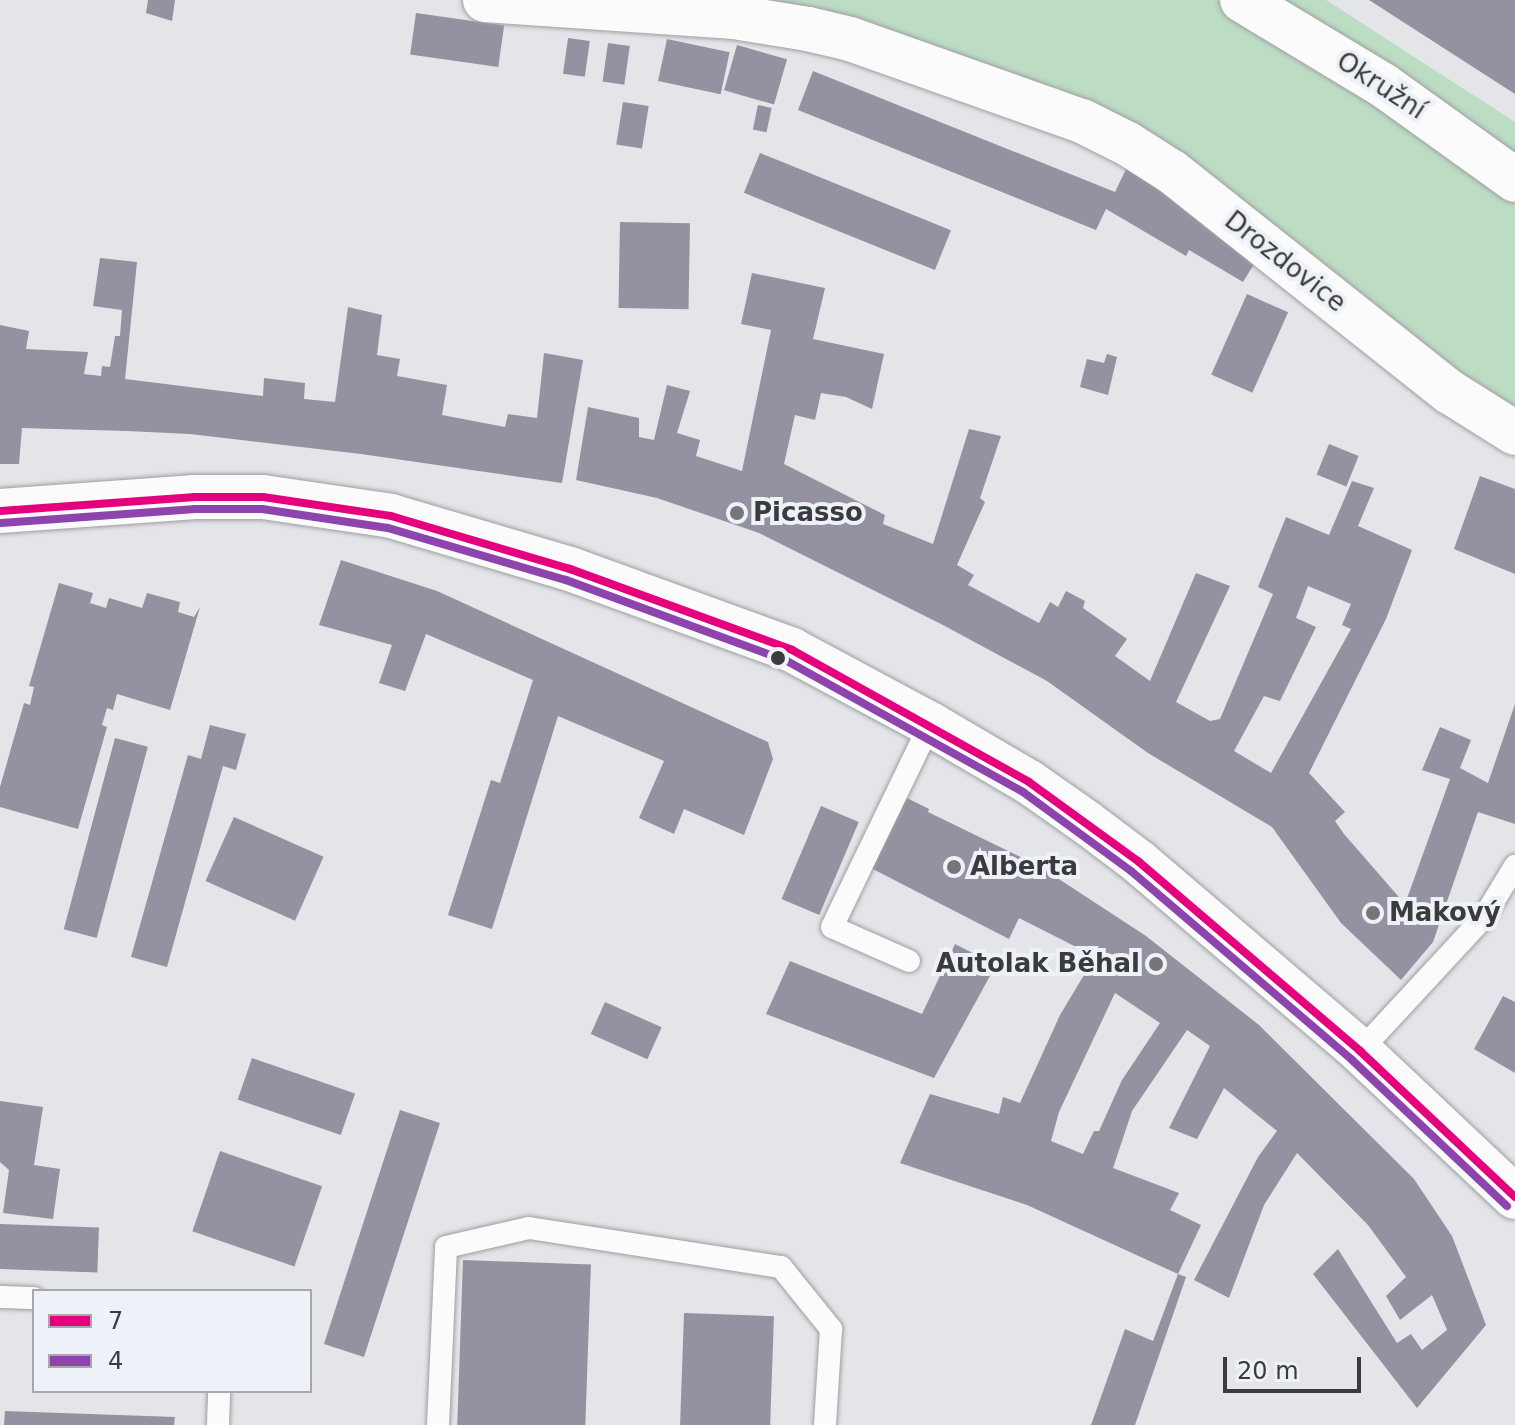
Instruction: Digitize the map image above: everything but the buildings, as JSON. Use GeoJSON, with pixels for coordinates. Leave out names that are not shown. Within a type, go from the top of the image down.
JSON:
{"type":"FeatureCollection","features":[{"type":"Feature","properties":{"kind":"street","name":"Drozdovice"},"geometry":{"type":"LineString","coordinates":[[485,0],[734,17],[808,29],[850,39],[1082,121],[1128,144],[1172,172],[1462,402],[1515,433]]}},
{"type":"Feature","properties":{"kind":"street","name":"Okružní"},"geometry":{"type":"LineString","coordinates":[[1242,0],[1383,85],[1515,180]]}},
{"type":"Feature","properties":{"kind":"street"},"geometry":{"type":"LineString","coordinates":[[0,511],[72,503],[263,497],[391,516],[570,569],[792,650],[930,724],[1029,782],[1118,846],[1360,1051],[1515,1197]]}},
{"type":"Feature","properties":{"kind":"lane"},"geometry":{"type":"LineString","coordinates":[[909,961],[832,927],[930,724]]}},
{"type":"Feature","properties":{"kind":"lane"},"geometry":{"type":"LineString","coordinates":[[1360,1051],[1484,917],[1515,866]]}},
{"type":"Feature","properties":{"kind":"lane"},"geometry":{"type":"LineString","coordinates":[[438,1425],[446,1247],[529,1228],[781,1267],[831,1329],[825,1425]]}},
{"type":"Feature","properties":{"kind":"lane"},"geometry":{"type":"LineString","coordinates":[[0,1297],[32,1298]]}},
{"type":"Feature","properties":{"kind":"lane"},"geometry":{"type":"LineString","coordinates":[[218,1425],[219,1393]]}},
{"type":"Feature","properties":{"kind":"green space"},"geometry":{"type":"Polygon","coordinates":[[[687,0],[1326,0],[1515,122],[1515,414],[1465,387],[1145,130],[687,0]]]}},
{"type":"Feature","properties":{"kind":"transit line","name":"7"},"geometry":{"type":"LineString","coordinates":[[0,511],[195,497],[263,497],[391,516],[570,569],[792,650],[1029,782],[1139,862],[1360,1051],[1515,1197]]}},
{"type":"Feature","properties":{"kind":"transit line","name":"4"},"geometry":{"type":"LineString","coordinates":[[1,523],[195,509],[262,509],[388,528],[566,580],[787,661],[1023,792],[1131,871],[1352,1060],[1507,1206]]}},
{"type":"Feature","properties":{"kind":"place","name":"Picasso"},"geometry":{"type":"Point","coordinates":[737,513]}},
{"type":"Feature","properties":{"kind":"place","name":"Alberta"},"geometry":{"type":"Point","coordinates":[954,867]}},
{"type":"Feature","properties":{"kind":"place","name":"Makový"},"geometry":{"type":"Point","coordinates":[1373,913]}},
{"type":"Feature","properties":{"kind":"place","name":"Autolak Běhal"},"geometry":{"type":"Point","coordinates":[1156,964]}}]}
